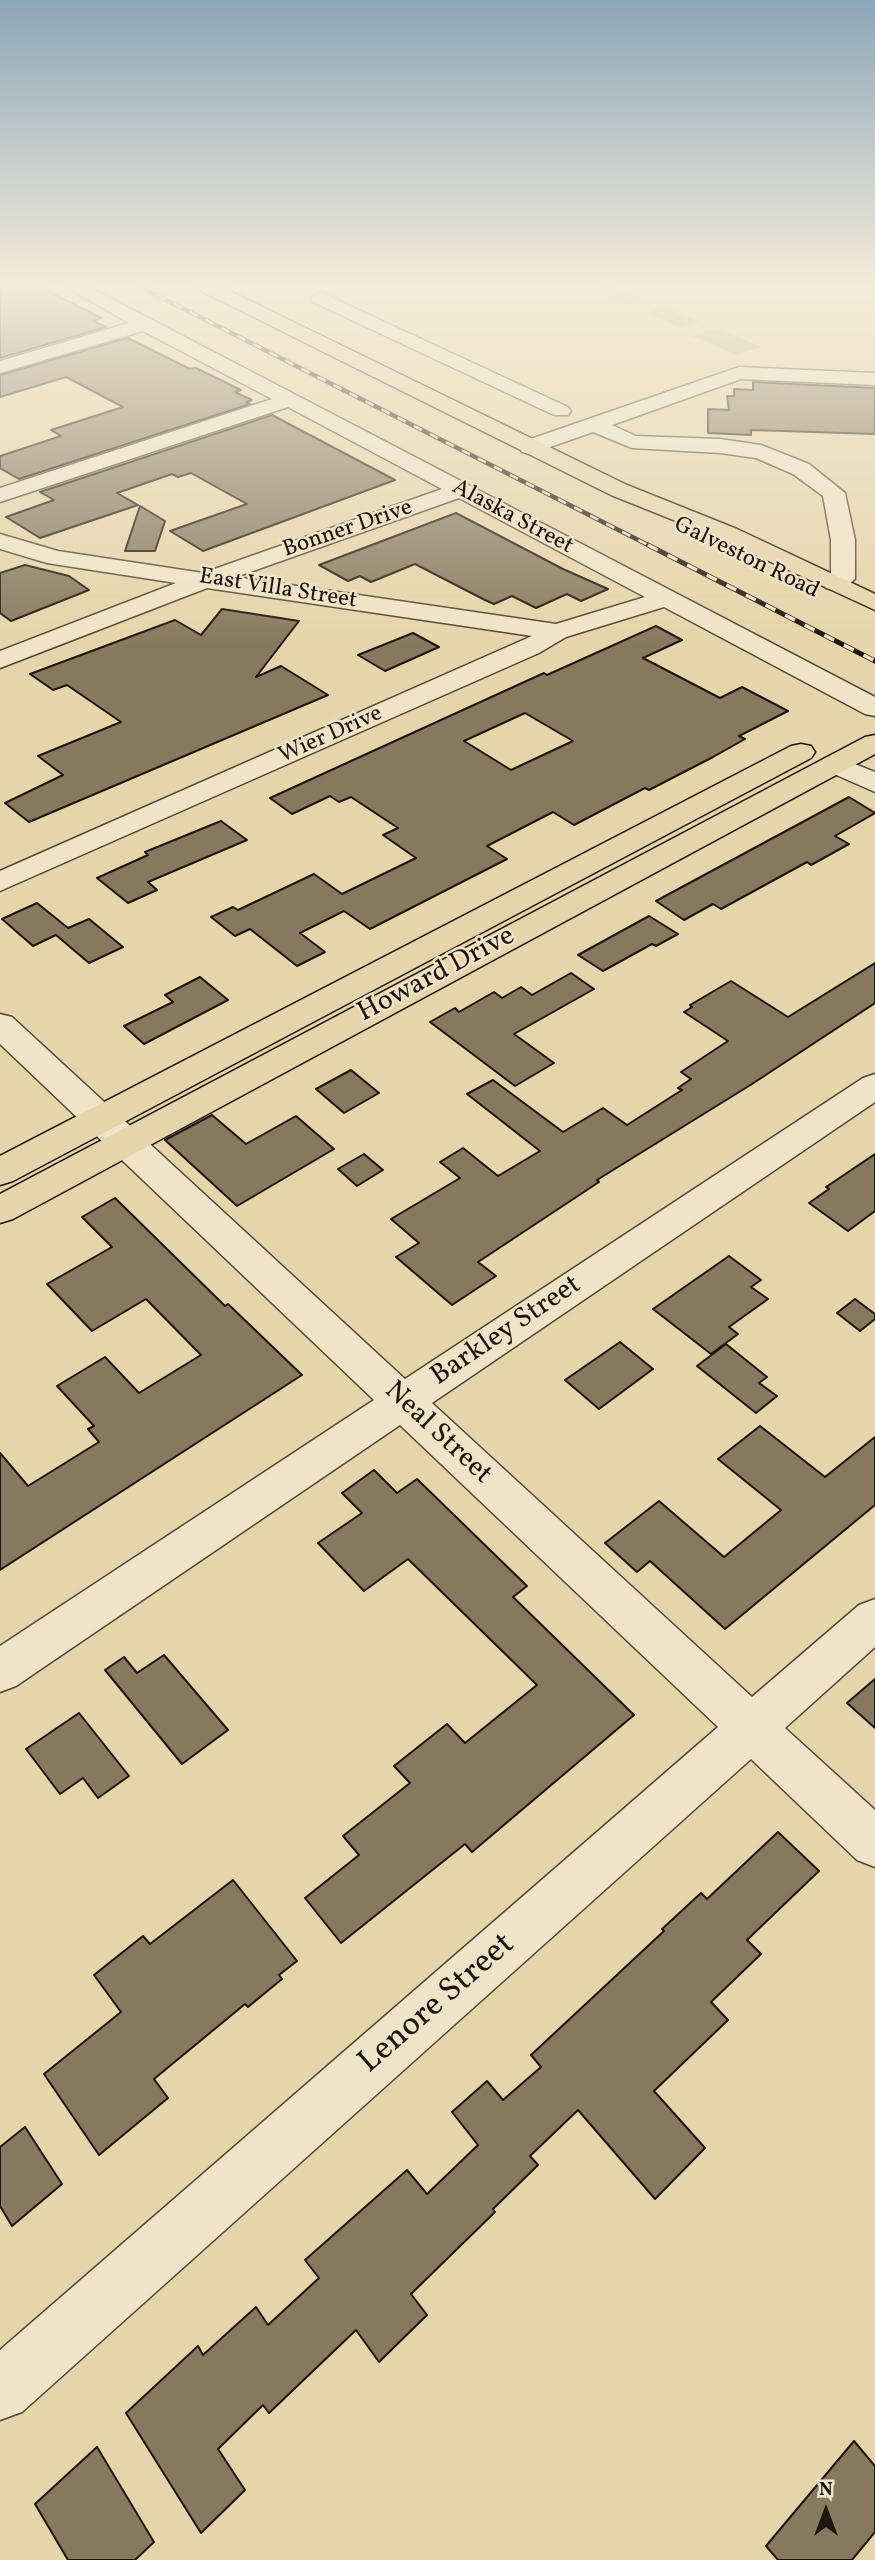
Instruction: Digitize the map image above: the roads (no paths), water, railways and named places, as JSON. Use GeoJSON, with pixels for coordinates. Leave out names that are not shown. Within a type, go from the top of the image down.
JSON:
{"type":"FeatureCollection","features":[{"type":"Feature","properties":{"kind":"main road","name":"Galveston Road"},"geometry":{"type":"LineString","coordinates":[[448,406],[619,490],[660,517],[835,583],[875,603]]}},
{"type":"Feature","properties":{"kind":"main road","name":"Galveston Road"},"geometry":{"type":"LineString","coordinates":[[747,551],[875,623]]}},
{"type":"Feature","properties":{"kind":"main road","name":"Howard Drive"},"geometry":{"type":"LineString","coordinates":[[464,945],[765,769],[875,718]]}},
{"type":"Feature","properties":{"kind":"main road","name":"Howard Drive"},"geometry":{"type":"LineString","coordinates":[[0,1210],[113,1132],[464,945],[875,743]]}},
{"type":"Feature","properties":{"kind":"main road","name":"Howard Drive"},"geometry":{"type":"LineString","coordinates":[[0,1172],[113,1132]]}},
{"type":"Feature","properties":{"kind":"street"},"geometry":{"type":"LineString","coordinates":[[0,495],[270,406]]}},
{"type":"Feature","properties":{"kind":"street","name":"Alaska Street"},"geometry":{"type":"LineString","coordinates":[[302,406],[875,708]]}},
{"type":"Feature","properties":{"kind":"street"},"geometry":{"type":"LineString","coordinates":[[551,406],[561,411]]}},
{"type":"Feature","properties":{"kind":"street"},"geometry":{"type":"LineString","coordinates":[[530,447],[646,406]]}},
{"type":"Feature","properties":{"kind":"street"},"geometry":{"type":"LineString","coordinates":[[595,425],[632,442],[720,446],[761,453],[801,469],[834,493],[843,540],[843,579],[835,583]]}},
{"type":"Feature","properties":{"kind":"street","name":"Bonner Drive"},"geometry":{"type":"LineString","coordinates":[[0,660],[208,579],[460,490]]}},
{"type":"Feature","properties":{"kind":"street","name":"East Villa Street"},"geometry":{"type":"LineString","coordinates":[[0,541],[55,558],[557,632]]}},
{"type":"Feature","properties":{"kind":"street","name":"Wier Drive"},"geometry":{"type":"LineString","coordinates":[[0,882],[530,648],[557,632],[664,599]]}},
{"type":"Feature","properties":{"kind":"street"},"geometry":{"type":"LineString","coordinates":[[835,764],[875,783]]}},
{"type":"Feature","properties":{"kind":"street","name":"Neal Street"},"geometry":{"type":"LineString","coordinates":[[0,1025],[875,1843]]}},
{"type":"Feature","properties":{"kind":"street","name":"Barkley Street"},"geometry":{"type":"LineString","coordinates":[[0,1671],[875,1086]]}},
{"type":"Feature","properties":{"kind":"street","name":"Lenore Street"},"geometry":{"type":"LineString","coordinates":[[0,2390],[875,1619]]}},
{"type":"Feature","properties":{"kind":"railway"},"geometry":{"type":"LineString","coordinates":[[376,406],[652,547]]}},
{"type":"Feature","properties":{"kind":"railway"},"geometry":{"type":"LineString","coordinates":[[648,545],[875,661]]}}]}
